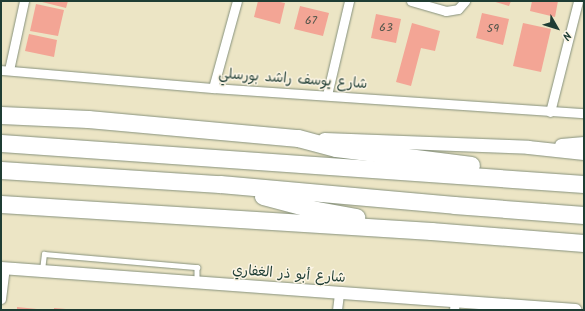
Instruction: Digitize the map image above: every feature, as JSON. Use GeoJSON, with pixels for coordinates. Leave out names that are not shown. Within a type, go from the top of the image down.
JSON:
{"type":"FeatureCollection","features":[{"type":"Feature","properties":{"kind":"highway"},"geometry":{"type":"LineString","coordinates":[[1,103],[61,117]]}},
{"type":"Feature","properties":{"kind":"highway"},"geometry":{"type":"LineString","coordinates":[[1,115],[61,117],[298,138],[336,148],[469,164],[499,178]]}},
{"type":"Feature","properties":{"kind":"highway"},"geometry":{"type":"LineString","coordinates":[[1,143],[584,184]]}},
{"type":"Feature","properties":{"kind":"highway"},"geometry":{"type":"LineString","coordinates":[[1,170],[220,184],[584,215]]}},
{"type":"Feature","properties":{"kind":"highway"},"geometry":{"type":"LineString","coordinates":[[220,184],[312,209],[431,231]]}},
{"type":"Feature","properties":{"kind":"highway"},"geometry":{"type":"LineString","coordinates":[[1,204],[89,211],[431,231],[584,243]]}},
{"type":"Feature","properties":{"kind":"highway"},"geometry":{"type":"LineString","coordinates":[[1,213],[89,211]]}},
{"type":"Feature","properties":{"kind":"main road"},"geometry":{"type":"LineString","coordinates":[[298,138],[528,147],[584,153]]}},
{"type":"Feature","properties":{"kind":"main road"},"geometry":{"type":"LineString","coordinates":[[528,147],[584,143]]}},
{"type":"Feature","properties":{"kind":"street"},"geometry":{"type":"LineString","coordinates":[[5,70],[24,1]]}},
{"type":"Feature","properties":{"kind":"street"},"geometry":{"type":"LineString","coordinates":[[213,88],[236,1]]}},
{"type":"Feature","properties":{"kind":"street"},"geometry":{"type":"LineString","coordinates":[[327,95],[349,1]]}},
{"type":"Feature","properties":{"kind":"street"},"geometry":{"type":"LineString","coordinates":[[411,1],[446,11],[458,9],[465,1]]}},
{"type":"Feature","properties":{"kind":"street"},"geometry":{"type":"LineString","coordinates":[[550,112],[578,1]]}},
{"type":"Feature","properties":{"kind":"street","name":"شارع يوسف راشد بورسلي"},"geometry":{"type":"LineString","coordinates":[[5,70],[213,88],[550,112],[584,113]]}},
{"type":"Feature","properties":{"kind":"street"},"geometry":{"type":"LineString","coordinates":[[1,299],[3,268]]}},
{"type":"Feature","properties":{"kind":"street","name":"شارع أبو ذر الغفاري"},"geometry":{"type":"LineString","coordinates":[[3,268],[339,293],[454,306],[575,310]]}},
{"type":"Feature","properties":{"kind":"street"},"geometry":{"type":"LineString","coordinates":[[337,310],[339,293]]}},
{"type":"Feature","properties":{"kind":"lane"},"geometry":{"type":"LineString","coordinates":[[41,271],[44,254],[197,267],[197,282]]}},
{"type":"Feature","properties":{"kind":"building"},"geometry":{"type":"Polygon","coordinates":[[[38,1],[68,1],[66,8],[38,1]]]}},
{"type":"Feature","properties":{"kind":"building"},"geometry":{"type":"Polygon","coordinates":[[[258,1],[275,1],[285,3],[280,24],[254,17],[258,1]]]}},
{"type":"Feature","properties":{"kind":"building"},"geometry":{"type":"Polygon","coordinates":[[[492,1],[511,1],[509,6],[492,1]]]}},
{"type":"Feature","properties":{"kind":"building"},"geometry":{"type":"Polygon","coordinates":[[[532,1],[558,1],[555,17],[530,11],[532,1]]]}},
{"type":"Feature","properties":{"kind":"building"},"geometry":{"type":"Polygon","coordinates":[[[36,4],[64,10],[58,36],[30,31],[36,4]]]}},
{"type":"Feature","properties":{"kind":"building"},"geometry":{"type":"Polygon","coordinates":[[[300,6],[329,13],[323,36],[294,29],[300,6]]]}},
{"type":"Feature","properties":{"kind":"building"},"geometry":{"type":"Polygon","coordinates":[[[482,13],[509,19],[503,45],[476,38],[482,13]]]}},
{"type":"Feature","properties":{"kind":"building"},"geometry":{"type":"Polygon","coordinates":[[[376,14],[401,19],[396,43],[371,38],[376,14]]]}},
{"type":"Feature","properties":{"kind":"building"},"geometry":{"type":"Polygon","coordinates":[[[412,23],[440,31],[435,51],[421,48],[411,86],[396,82],[412,23]]]}},
{"type":"Feature","properties":{"kind":"building"},"geometry":{"type":"Polygon","coordinates":[[[523,23],[551,29],[541,72],[513,66],[523,23]]]}},
{"type":"Feature","properties":{"kind":"building"},"geometry":{"type":"Polygon","coordinates":[[[29,34],[57,40],[54,57],[25,51],[29,34]]]}},
{"type":"Feature","properties":{"kind":"building"},"geometry":{"type":"Polygon","coordinates":[[[17,307],[37,309],[37,310],[17,310],[17,307]]]}},
{"type":"Feature","properties":{"kind":"building"},"geometry":{"type":"Polygon","coordinates":[[[54,308],[66,309],[66,310],[54,310],[54,308]]]}}]}
